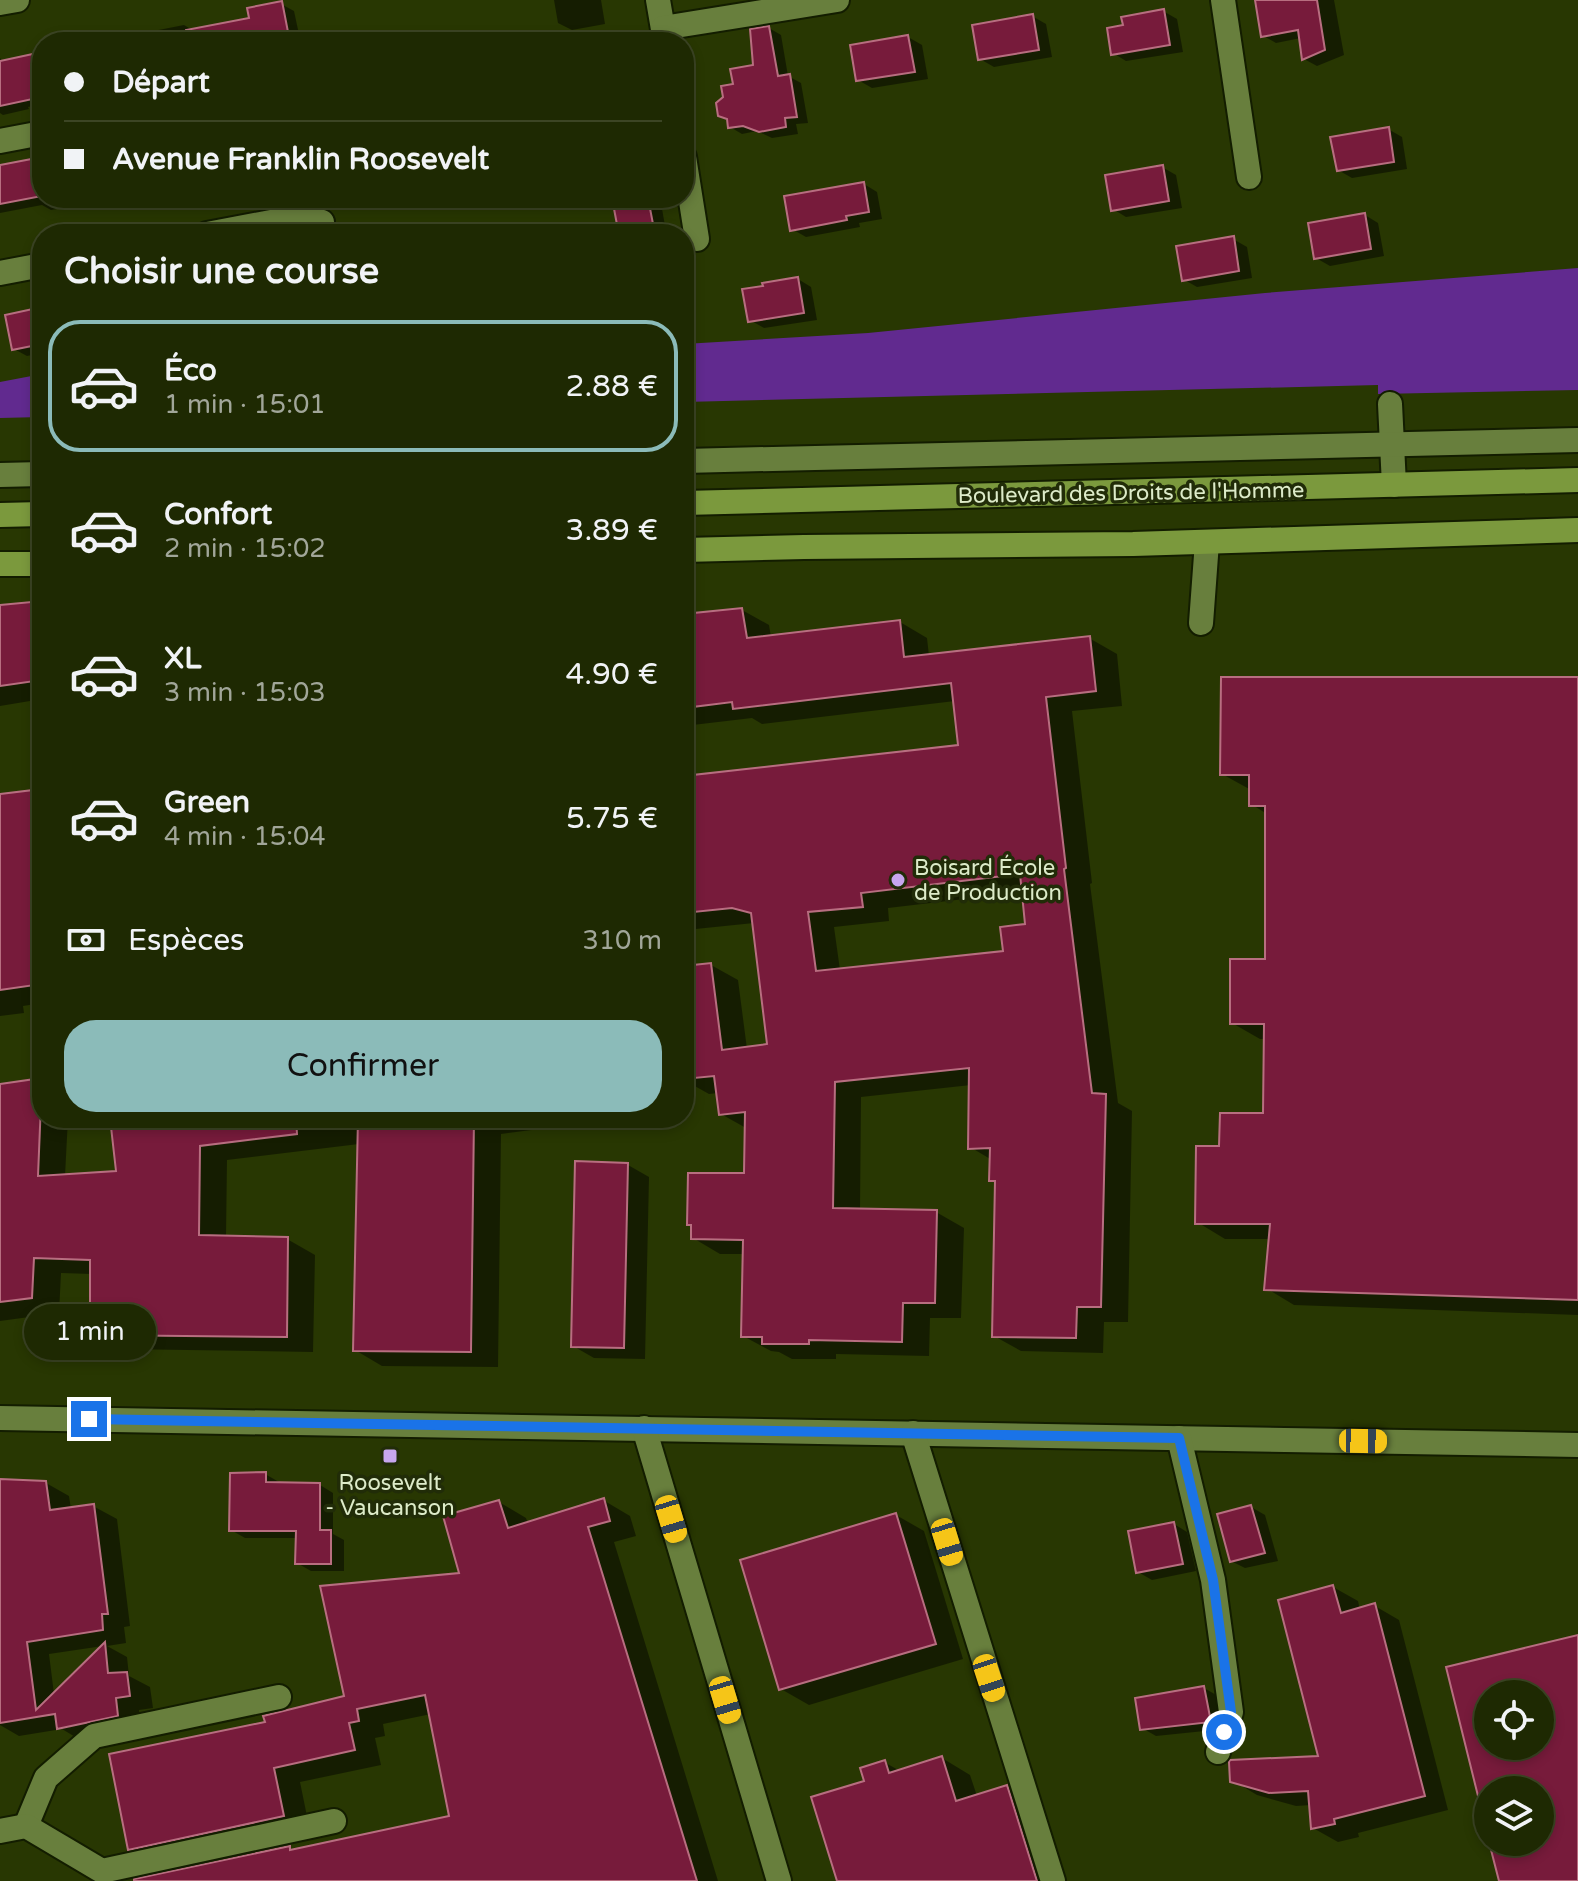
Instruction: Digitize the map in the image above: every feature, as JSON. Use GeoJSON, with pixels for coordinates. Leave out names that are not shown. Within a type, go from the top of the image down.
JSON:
{"type":"FeatureCollection","features":[{"type":"Feature","properties":{"kind":"main road","name":"Boulevard des Droits de l'Homme"},"geometry":{"type":"LineString","coordinates":[[694,503],[1578,480]]}},
{"type":"Feature","properties":{"kind":"main road"},"geometry":{"type":"LineString","coordinates":[[0,515],[32,514]]}},
{"type":"Feature","properties":{"kind":"main road"},"geometry":{"type":"LineString","coordinates":[[694,550],[1133,544],[1578,530]]}},
{"type":"Feature","properties":{"kind":"main road"},"geometry":{"type":"LineString","coordinates":[[0,564],[32,564]]}},
{"type":"Feature","properties":{"kind":"street"},"geometry":{"type":"LineString","coordinates":[[0,3],[17,0]]}},
{"type":"Feature","properties":{"kind":"street"},"geometry":{"type":"LineString","coordinates":[[658,0],[663,32]]}},
{"type":"Feature","properties":{"kind":"street"},"geometry":{"type":"LineString","coordinates":[[679,32],[837,0]]}},
{"type":"Feature","properties":{"kind":"street"},"geometry":{"type":"LineString","coordinates":[[1223,0],[1249,177]]}},
{"type":"Feature","properties":{"kind":"street"},"geometry":{"type":"LineString","coordinates":[[0,141],[32,135]]}},
{"type":"Feature","properties":{"kind":"street"},"geometry":{"type":"LineString","coordinates":[[692,208],[697,239]]}},
{"type":"Feature","properties":{"kind":"street"},"geometry":{"type":"LineString","coordinates":[[260,224],[303,216],[322,222]]}},
{"type":"Feature","properties":{"kind":"street"},"geometry":{"type":"LineString","coordinates":[[0,273],[32,267]]}},
{"type":"Feature","properties":{"kind":"street"},"geometry":{"type":"LineString","coordinates":[[1390,404],[1394,485]]}},
{"type":"Feature","properties":{"kind":"street","name":"Boulevard des Droits de l'Homme"},"geometry":{"type":"LineString","coordinates":[[694,461],[1578,440]]}},
{"type":"Feature","properties":{"kind":"street"},"geometry":{"type":"LineString","coordinates":[[0,475],[32,474]]}},
{"type":"Feature","properties":{"kind":"street"},"geometry":{"type":"LineString","coordinates":[[1201,623],[1207,542]]}},
{"type":"Feature","properties":{"kind":"street"},"geometry":{"type":"LineString","coordinates":[[0,1418],[1578,1445]]}},
{"type":"Feature","properties":{"kind":"street"},"geometry":{"type":"LineString","coordinates":[[644,1428],[779,1881]]}},
{"type":"Feature","properties":{"kind":"street"},"geometry":{"type":"LineString","coordinates":[[913,1433],[1053,1881]]}},
{"type":"Feature","properties":{"kind":"street"},"geometry":{"type":"LineString","coordinates":[[1179,1438],[1213,1580],[1231,1712],[1218,1752]]}},
{"type":"Feature","properties":{"kind":"street"},"geometry":{"type":"LineString","coordinates":[[26,1826],[46,1778],[94,1736],[279,1697]]}},
{"type":"Feature","properties":{"kind":"street"},"geometry":{"type":"LineString","coordinates":[[0,1831],[26,1826],[102,1871],[334,1821]]}},
{"type":"Feature","properties":{"kind":"shaded area"},"geometry":{"type":"Polygon","coordinates":[[[1578,268],[1578,390],[1378,394],[1378,385],[694,402],[694,343],[868,333],[1265,293],[1578,268]]]}},
{"type":"Feature","properties":{"kind":"shaded area"},"geometry":{"type":"Polygon","coordinates":[[[32,376],[32,417],[0,418],[0,382],[32,376]]]}},
{"type":"Feature","properties":{"kind":"building"},"geometry":{"type":"Polygon","coordinates":[[[1255,0],[1317,0],[1325,50],[1302,60],[1298,30],[1261,37],[1255,0]]]}},
{"type":"Feature","properties":{"kind":"building"},"geometry":{"type":"Polygon","coordinates":[[[282,1],[288,32],[186,32],[249,18],[247,8],[282,1]]]}},
{"type":"Feature","properties":{"kind":"building"},"geometry":{"type":"Polygon","coordinates":[[[1164,9],[1170,45],[1111,55],[1107,28],[1123,25],[1121,17],[1164,9]]]}},
{"type":"Feature","properties":{"kind":"building"},"geometry":{"type":"Polygon","coordinates":[[[1033,14],[1039,50],[978,60],[972,25],[1033,14]]]}},
{"type":"Feature","properties":{"kind":"building"},"geometry":{"type":"Polygon","coordinates":[[[769,26],[778,76],[790,74],[797,117],[785,118],[786,127],[759,132],[743,126],[728,128],[727,119],[718,116],[716,103],[723,97],[721,86],[733,84],[730,69],[753,65],[750,29],[769,26]]]}},
{"type":"Feature","properties":{"kind":"building"},"geometry":{"type":"Polygon","coordinates":[[[908,35],[915,72],[856,81],[850,45],[908,35]]]}},
{"type":"Feature","properties":{"kind":"building"},"geometry":{"type":"Polygon","coordinates":[[[32,54],[32,99],[0,106],[0,61],[32,54]]]}},
{"type":"Feature","properties":{"kind":"building"},"geometry":{"type":"Polygon","coordinates":[[[1389,127],[1394,162],[1337,171],[1330,137],[1389,127]]]}},
{"type":"Feature","properties":{"kind":"building"},"geometry":{"type":"Polygon","coordinates":[[[32,159],[32,198],[0,204],[0,165],[32,159]]]}},
{"type":"Feature","properties":{"kind":"building"},"geometry":{"type":"Polygon","coordinates":[[[1163,165],[1169,201],[1111,211],[1105,175],[1163,165]]]}},
{"type":"Feature","properties":{"kind":"building"},"geometry":{"type":"Polygon","coordinates":[[[864,182],[869,212],[846,216],[847,220],[790,231],[784,196],[864,182]]]}},
{"type":"Feature","properties":{"kind":"building"},"geometry":{"type":"Polygon","coordinates":[[[614,208],[650,208],[653,224],[617,224],[614,208]]]}},
{"type":"Feature","properties":{"kind":"building"},"geometry":{"type":"Polygon","coordinates":[[[1365,213],[1371,249],[1314,259],[1308,223],[1365,213]]]}},
{"type":"Feature","properties":{"kind":"building"},"geometry":{"type":"Polygon","coordinates":[[[1234,236],[1239,271],[1182,281],[1176,246],[1234,236]]]}},
{"type":"Feature","properties":{"kind":"building"},"geometry":{"type":"Polygon","coordinates":[[[798,277],[804,313],[748,322],[742,289],[798,277]]]}},
{"type":"Feature","properties":{"kind":"building"},"geometry":{"type":"Polygon","coordinates":[[[32,309],[32,346],[12,350],[5,315],[32,309]]]}},
{"type":"Feature","properties":{"kind":"building"},"geometry":{"type":"Polygon","coordinates":[[[32,602],[32,681],[0,686],[0,605],[32,602]]]}},
{"type":"Feature","properties":{"kind":"building"},"geometry":{"type":"Polygon","coordinates":[[[742,608],[747,638],[900,620],[904,657],[1090,636],[1096,691],[1046,697],[1092,1093],[1106,1094],[1101,1307],[1077,1307],[1076,1338],[992,1337],[995,1181],[989,1181],[990,1148],[968,1149],[969,1068],[835,1082],[833,1208],[937,1210],[935,1303],[903,1303],[902,1342],[809,1340],[809,1344],[762,1344],[762,1337],[741,1337],[743,1240],[691,1239],[691,1225],[687,1225],[688,1173],[744,1173],[745,1112],[719,1115],[714,1076],[694,1078],[694,965],[711,963],[722,1050],[767,1044],[751,913],[732,908],[694,912],[694,775],[958,745],[951,683],[733,709],[732,702],[694,707],[694,613],[742,608]],[[1020,874],[861,893],[863,907],[808,912],[816,971],[1003,951],[1000,927],[1025,924],[1020,874]]]}},
{"type":"Feature","properties":{"kind":"building"},"geometry":{"type":"Polygon","coordinates":[[[1221,677],[1578,677],[1578,1300],[1264,1290],[1270,1224],[1195,1224],[1196,1146],[1219,1146],[1220,1113],[1263,1113],[1264,1024],[1230,1024],[1230,959],[1265,959],[1265,806],[1249,806],[1249,775],[1220,775],[1221,677]]]}},
{"type":"Feature","properties":{"kind":"building"},"geometry":{"type":"Polygon","coordinates":[[[32,790],[32,985],[0,990],[0,794],[32,790]]]}},
{"type":"Feature","properties":{"kind":"building"},"geometry":{"type":"Polygon","coordinates":[[[32,1079],[32,1128],[40,1128],[38,1176],[116,1171],[111,1128],[297,1128],[297,1134],[200,1146],[199,1235],[288,1237],[287,1337],[90,1335],[90,1260],[34,1258],[32,1298],[0,1302],[0,1084],[32,1079]]]}},
{"type":"Feature","properties":{"kind":"building"},"geometry":{"type":"Polygon","coordinates":[[[358,1128],[474,1128],[471,1352],[353,1351],[358,1128]]]}},
{"type":"Feature","properties":{"kind":"building"},"geometry":{"type":"Polygon","coordinates":[[[575,1161],[628,1163],[624,1348],[571,1347],[575,1161]]]}},
{"type":"Feature","properties":{"kind":"building"},"geometry":{"type":"Polygon","coordinates":[[[266,1472],[266,1482],[320,1483],[320,1530],[331,1530],[331,1564],[295,1564],[296,1531],[229,1531],[230,1473],[266,1472]]]}},
{"type":"Feature","properties":{"kind":"building"},"geometry":{"type":"Polygon","coordinates":[[[0,1479],[46,1481],[50,1510],[94,1504],[108,1614],[102,1614],[103,1630],[27,1642],[36,1710],[105,1642],[108,1673],[127,1672],[130,1696],[116,1698],[118,1716],[57,1729],[55,1714],[0,1723],[0,1479]]]}},
{"type":"Feature","properties":{"kind":"building"},"geometry":{"type":"Polygon","coordinates":[[[604,1498],[610,1521],[588,1527],[697,1881],[134,1881],[290,1846],[290,1850],[449,1816],[425,1695],[357,1709],[359,1721],[349,1723],[355,1750],[274,1768],[284,1816],[128,1850],[109,1754],[265,1722],[263,1716],[344,1696],[320,1586],[459,1573],[443,1516],[499,1500],[508,1528],[604,1498]]]}},
{"type":"Feature","properties":{"kind":"building"},"geometry":{"type":"Polygon","coordinates":[[[1251,1505],[1265,1553],[1230,1562],[1217,1514],[1251,1505]]]}},
{"type":"Feature","properties":{"kind":"building"},"geometry":{"type":"Polygon","coordinates":[[[896,1513],[936,1644],[779,1690],[740,1560],[896,1513]]]}},
{"type":"Feature","properties":{"kind":"building"},"geometry":{"type":"Polygon","coordinates":[[[1174,1522],[1183,1564],[1136,1573],[1128,1531],[1174,1522]]]}},
{"type":"Feature","properties":{"kind":"building"},"geometry":{"type":"Polygon","coordinates":[[[1333,1585],[1341,1613],[1375,1603],[1425,1796],[1334,1819],[1335,1824],[1311,1829],[1308,1791],[1269,1793],[1230,1782],[1229,1762],[1318,1756],[1278,1600],[1333,1585]]]}},
{"type":"Feature","properties":{"kind":"building"},"geometry":{"type":"Polygon","coordinates":[[[1578,1635],[1578,1881],[1499,1881],[1493,1856],[1554,1856],[1554,1776],[1474,1776],[1474,1780],[1446,1667],[1578,1635]]]}},
{"type":"Feature","properties":{"kind":"building"},"geometry":{"type":"Polygon","coordinates":[[[1204,1686],[1211,1722],[1140,1730],[1135,1698],[1204,1686]]]}},
{"type":"Feature","properties":{"kind":"building"},"geometry":{"type":"Polygon","coordinates":[[[942,1756],[956,1801],[1007,1785],[1037,1881],[837,1881],[811,1797],[864,1781],[860,1768],[885,1760],[889,1773],[942,1756]]]}},
{"type":"Feature","properties":{"kind":"place","name":"Boisard École de Production"},"geometry":{"type":"Point","coordinates":[898,880]}},
{"type":"Feature","properties":{"kind":"place","name":"Roosevelt - Vaucanson"},"geometry":{"type":"Point","coordinates":[390,1456]}},
{"type":"Feature","properties":{"kind":"route"},"geometry":{"type":"LineString","coordinates":[[89,1419],[1179,1438],[1213,1580],[1231,1712],[1224,1732]]}}]}
